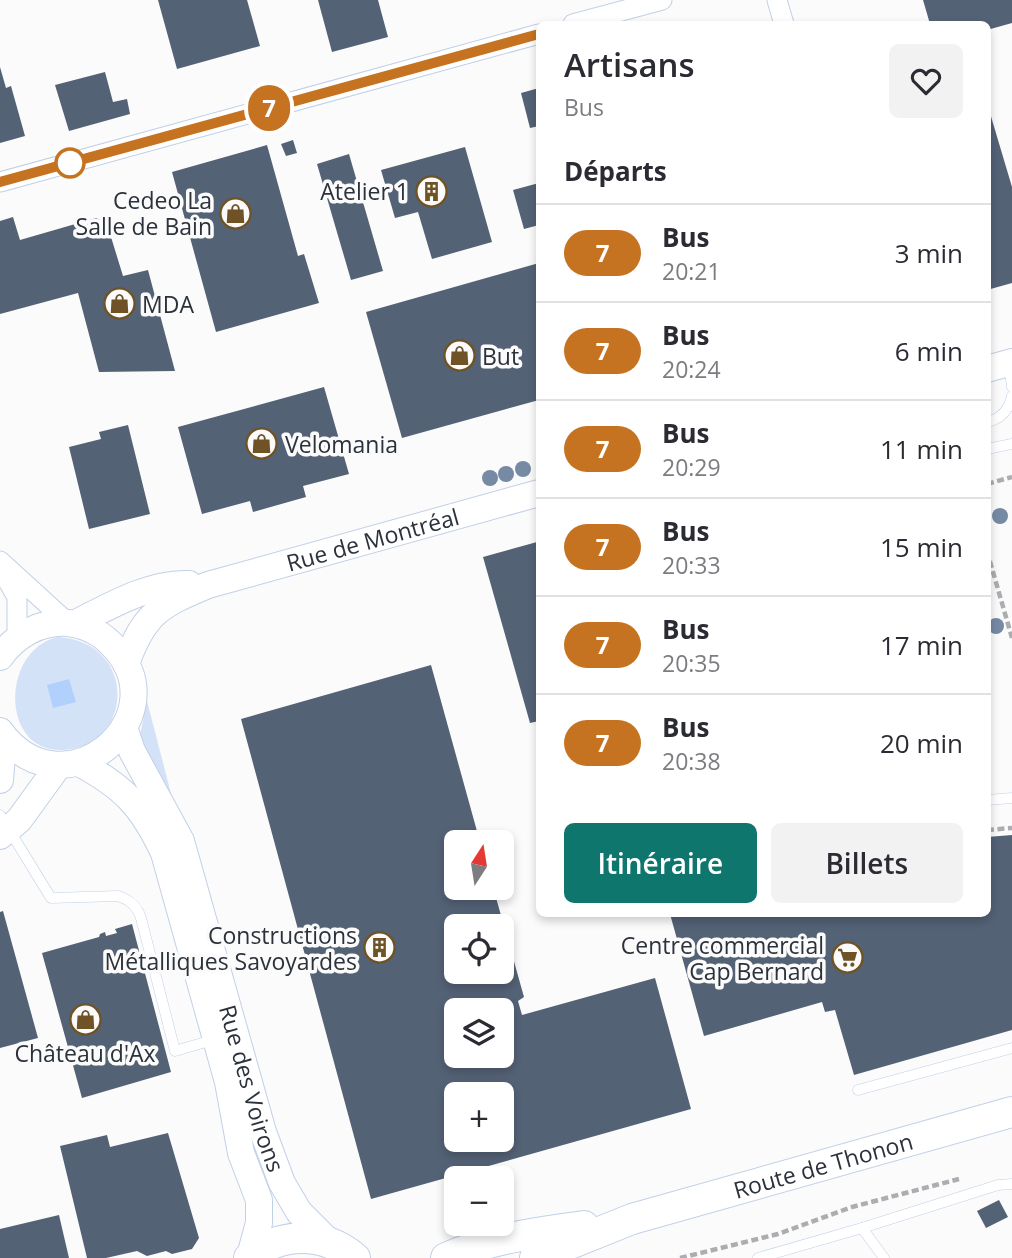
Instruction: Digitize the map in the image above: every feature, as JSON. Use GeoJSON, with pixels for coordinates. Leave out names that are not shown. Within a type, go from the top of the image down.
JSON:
{"type":"FeatureCollection","features":[{"type":"Feature","properties":{"kind":"main road","name":"Route de Thonon"},"geometry":{"type":"LineString","coordinates":[[535,1258],[632,1219],[1012,1112]]}},
{"type":"Feature","properties":{"kind":"main road","name":"Route de Thonon"},"geometry":{"type":"LineString","coordinates":[[446,1258],[469,1248],[510,1237],[632,1219]]}},
{"type":"Feature","properties":{"kind":"main road"},"geometry":{"type":"LineString","coordinates":[[250,1257],[268,1245],[288,1239],[309,1238],[329,1242],[355,1258]]}},
{"type":"Feature","properties":{"kind":"street"},"geometry":{"type":"LineString","coordinates":[[584,21],[662,0]]}},
{"type":"Feature","properties":{"kind":"street"},"geometry":{"type":"LineString","coordinates":[[777,0],[782,21]]}},
{"type":"Feature","properties":{"kind":"street"},"geometry":{"type":"LineString","coordinates":[[0,182],[536,35]]}},
{"type":"Feature","properties":{"kind":"street","name":"Rue de Montréal"},"geometry":{"type":"LineString","coordinates":[[126,664],[139,633],[152,614],[165,604],[208,585],[536,494]]}},
{"type":"Feature","properties":{"kind":"street"},"geometry":{"type":"LineString","coordinates":[[0,561],[71,624],[85,627],[104,638],[126,664],[132,696],[124,727],[105,750],[69,764],[19,820],[3,827]]}},
{"type":"Feature","properties":{"kind":"street"},"geometry":{"type":"LineString","coordinates":[[0,567],[17,597],[7,645]]}},
{"type":"Feature","properties":{"kind":"street","name":"Rue de Montréal"},"geometry":{"type":"LineString","coordinates":[[7,645],[41,626],[71,624],[166,586],[208,585]]}},
{"type":"Feature","properties":{"kind":"street","name":"Rue des Voirons"},"geometry":{"type":"LineString","coordinates":[[124,727],[132,751],[181,841],[263,1132],[282,1183],[299,1212],[329,1242]]}},
{"type":"Feature","properties":{"kind":"street"},"geometry":{"type":"LineString","coordinates":[[0,732],[0,780]]}},
{"type":"Feature","properties":{"kind":"street","name":"Rue des Voirons"},"geometry":{"type":"LineString","coordinates":[[0,732],[12,746],[29,758],[69,764],[121,788],[160,845],[228,1082],[241,1153],[259,1200],[259,1223],[250,1257]]}},
{"type":"Feature","properties":{"kind":"lane"},"geometry":{"type":"LineString","coordinates":[[991,420],[1002,416],[1012,396]]}},
{"type":"Feature","properties":{"kind":"lane"},"geometry":{"type":"LineString","coordinates":[[991,448],[1012,444]]}},
{"type":"Feature","properties":{"kind":"lane"},"geometry":{"type":"LineString","coordinates":[[991,800],[1012,798]]}},
{"type":"Feature","properties":{"kind":"lane"},"geometry":{"type":"LineString","coordinates":[[3,827],[51,898],[118,896],[136,907],[175,1051],[216,1039]]}},
{"type":"Feature","properties":{"kind":"lane"},"geometry":{"type":"LineString","coordinates":[[858,1090],[1012,1048]]}},
{"type":"Feature","properties":{"kind":"lane"},"geometry":{"type":"LineString","coordinates":[[758,1258],[998,1185],[1012,1184]]}},
{"type":"Feature","properties":{"kind":"lane"},"geometry":{"type":"LineString","coordinates":[[862,1228],[884,1258]]}},
{"type":"Feature","properties":{"kind":"path"},"geometry":{"type":"LineString","coordinates":[[991,483],[1012,477]]}},
{"type":"Feature","properties":{"kind":"path"},"geometry":{"type":"LineString","coordinates":[[991,565],[1012,638]]}},
{"type":"Feature","properties":{"kind":"path"},"geometry":{"type":"LineString","coordinates":[[991,830],[1012,828]]}},
{"type":"Feature","properties":{"kind":"path"},"geometry":{"type":"LineString","coordinates":[[680,1258],[778,1234],[852,1208],[966,1177]]}},
{"type":"Feature","properties":{"kind":"shaded area"},"geometry":{"type":"Polygon","coordinates":[[[58,637],[84,643],[103,656],[114,674],[118,694],[114,714],[104,731],[87,744],[64,750],[43,747],[28,736],[19,719],[15,700],[25,661],[39,646],[58,637]]]}},
{"type":"Feature","properties":{"kind":"shaded area"},"geometry":{"type":"Polygon","coordinates":[[[147,701],[176,813],[146,763],[140,735],[147,701]]]}},
{"type":"Feature","properties":{"kind":"water"},"geometry":{"type":"Polygon","coordinates":[[[69,679],[76,702],[53,708],[47,685],[69,679]]]}},
{"type":"Feature","properties":{"kind":"building"},"geometry":{"type":"Polygon","coordinates":[[[158,0],[247,0],[260,46],[177,69],[158,0]]]}},
{"type":"Feature","properties":{"kind":"building"},"geometry":{"type":"Polygon","coordinates":[[[318,0],[378,0],[388,37],[332,52],[318,0]]]}},
{"type":"Feature","properties":{"kind":"building"},"geometry":{"type":"Polygon","coordinates":[[[923,0],[1012,0],[1012,23],[991,29],[991,21],[929,21],[923,0]]]}},
{"type":"Feature","properties":{"kind":"building"},"geometry":{"type":"Polygon","coordinates":[[[0,67],[6,88],[11,86],[25,136],[0,143],[0,67]]]}},
{"type":"Feature","properties":{"kind":"building"},"geometry":{"type":"Polygon","coordinates":[[[105,72],[113,102],[127,99],[130,114],[69,131],[55,85],[105,72]]]}},
{"type":"Feature","properties":{"kind":"building"},"geometry":{"type":"Polygon","coordinates":[[[536,89],[536,127],[530,128],[521,93],[536,89]]]}},
{"type":"Feature","properties":{"kind":"building"},"geometry":{"type":"Polygon","coordinates":[[[991,116],[1012,187],[1012,283],[991,289],[991,116]]]}},
{"type":"Feature","properties":{"kind":"building"},"geometry":{"type":"Polygon","coordinates":[[[293,140],[297,153],[286,156],[281,144],[293,140]]]}},
{"type":"Feature","properties":{"kind":"building","name":"Cedeo La Salle de Bain"},"geometry":{"type":"Polygon","coordinates":[[[267,145],[298,256],[304,254],[319,303],[216,332],[172,172],[267,145]]]}},
{"type":"Feature","properties":{"kind":"building","name":"Atelier 1"},"geometry":{"type":"Polygon","coordinates":[[[465,147],[492,242],[432,259],[418,212],[395,218],[381,170],[465,147]]]}},
{"type":"Feature","properties":{"kind":"building"},"geometry":{"type":"Polygon","coordinates":[[[349,154],[383,271],[351,280],[317,164],[349,154]]]}},
{"type":"Feature","properties":{"kind":"building"},"geometry":{"type":"Polygon","coordinates":[[[536,184],[536,226],[524,229],[513,190],[536,184]]]}},
{"type":"Feature","properties":{"kind":"building","name":"MDA"},"geometry":{"type":"Polygon","coordinates":[[[13,217],[20,240],[96,218],[107,224],[123,276],[148,270],[175,371],[99,372],[78,293],[0,314],[0,221],[13,217]]]}},
{"type":"Feature","properties":{"kind":"building","name":"But"},"geometry":{"type":"Polygon","coordinates":[[[536,264],[536,401],[402,438],[366,312],[536,264]]]}},
{"type":"Feature","properties":{"kind":"building","name":"Velomania"},"geometry":{"type":"Polygon","coordinates":[[[324,387],[349,474],[303,486],[306,497],[253,512],[250,501],[202,514],[178,427],[324,387]]]}},
{"type":"Feature","properties":{"kind":"building"},"geometry":{"type":"Polygon","coordinates":[[[128,425],[150,514],[89,529],[69,447],[101,439],[99,432],[128,425]]]}},
{"type":"Feature","properties":{"kind":"building"},"geometry":{"type":"Polygon","coordinates":[[[536,542],[536,722],[530,723],[483,557],[536,542]]]}},
{"type":"Feature","properties":{"kind":"building","name":"Constructions Métalliques Savoyardes"},"geometry":{"type":"Polygon","coordinates":[[[431,665],[477,830],[444,830],[444,900],[497,900],[501,914],[444,914],[444,984],[514,984],[514,962],[524,997],[518,1001],[522,1015],[655,978],[691,1109],[488,1166],[444,1166],[444,1178],[371,1199],[241,719],[431,665]]]}},
{"type":"Feature","properties":{"kind":"building","name":"Centre commercial Cap Bernard"},"geometry":{"type":"Polygon","coordinates":[[[1012,835],[1012,1030],[854,1075],[835,1010],[825,1012],[822,1002],[704,1036],[671,917],[991,917],[991,837],[1012,835]]]}},
{"type":"Feature","properties":{"kind":"building"},"geometry":{"type":"Polygon","coordinates":[[[3,911],[38,1038],[0,1048],[0,912],[3,911]]]}},
{"type":"Feature","properties":{"kind":"building"},"geometry":{"type":"Polygon","coordinates":[[[132,924],[171,1072],[82,1098],[42,953],[99,937],[105,932],[106,936],[117,933],[115,929],[132,924]]]}},
{"type":"Feature","properties":{"kind":"building"},"geometry":{"type":"Polygon","coordinates":[[[168,1133],[199,1238],[192,1249],[172,1254],[166,1251],[147,1256],[137,1251],[106,1258],[87,1258],[60,1146],[107,1135],[110,1147],[168,1133]]]}},
{"type":"Feature","properties":{"kind":"building"},"geometry":{"type":"Polygon","coordinates":[[[999,1200],[1008,1217],[986,1228],[977,1211],[999,1200]]]}},
{"type":"Feature","properties":{"kind":"building"},"geometry":{"type":"Polygon","coordinates":[[[59,1215],[69,1258],[0,1258],[0,1229],[59,1215]]]}},
{"type":"Feature","properties":{"kind":"bus line","name":"7"},"geometry":{"type":"LineString","coordinates":[[0,182],[536,35]]}},
{"type":"Feature","properties":{"kind":"place","name":"Atelier 1"},"geometry":{"type":"Point","coordinates":[432,191]}},
{"type":"Feature","properties":{"kind":"place","name":"Cedeo La Salle de Bain"},"geometry":{"type":"Point","coordinates":[235,213]}},
{"type":"Feature","properties":{"kind":"place","name":"MDA"},"geometry":{"type":"Point","coordinates":[119,304]}},
{"type":"Feature","properties":{"kind":"place","name":"But"},"geometry":{"type":"Point","coordinates":[459,356]}},
{"type":"Feature","properties":{"kind":"place","name":"Velomania"},"geometry":{"type":"Point","coordinates":[262,444]}},
{"type":"Feature","properties":{"kind":"place","name":"Constructions Métalliques Savoyardes"},"geometry":{"type":"Point","coordinates":[380,948]}},
{"type":"Feature","properties":{"kind":"place","name":"Centre commercial Cap Bernard"},"geometry":{"type":"Point","coordinates":[847,958]}},
{"type":"Feature","properties":{"kind":"place","name":"Château d'Ax"},"geometry":{"type":"Point","coordinates":[85,1019]}}]}
